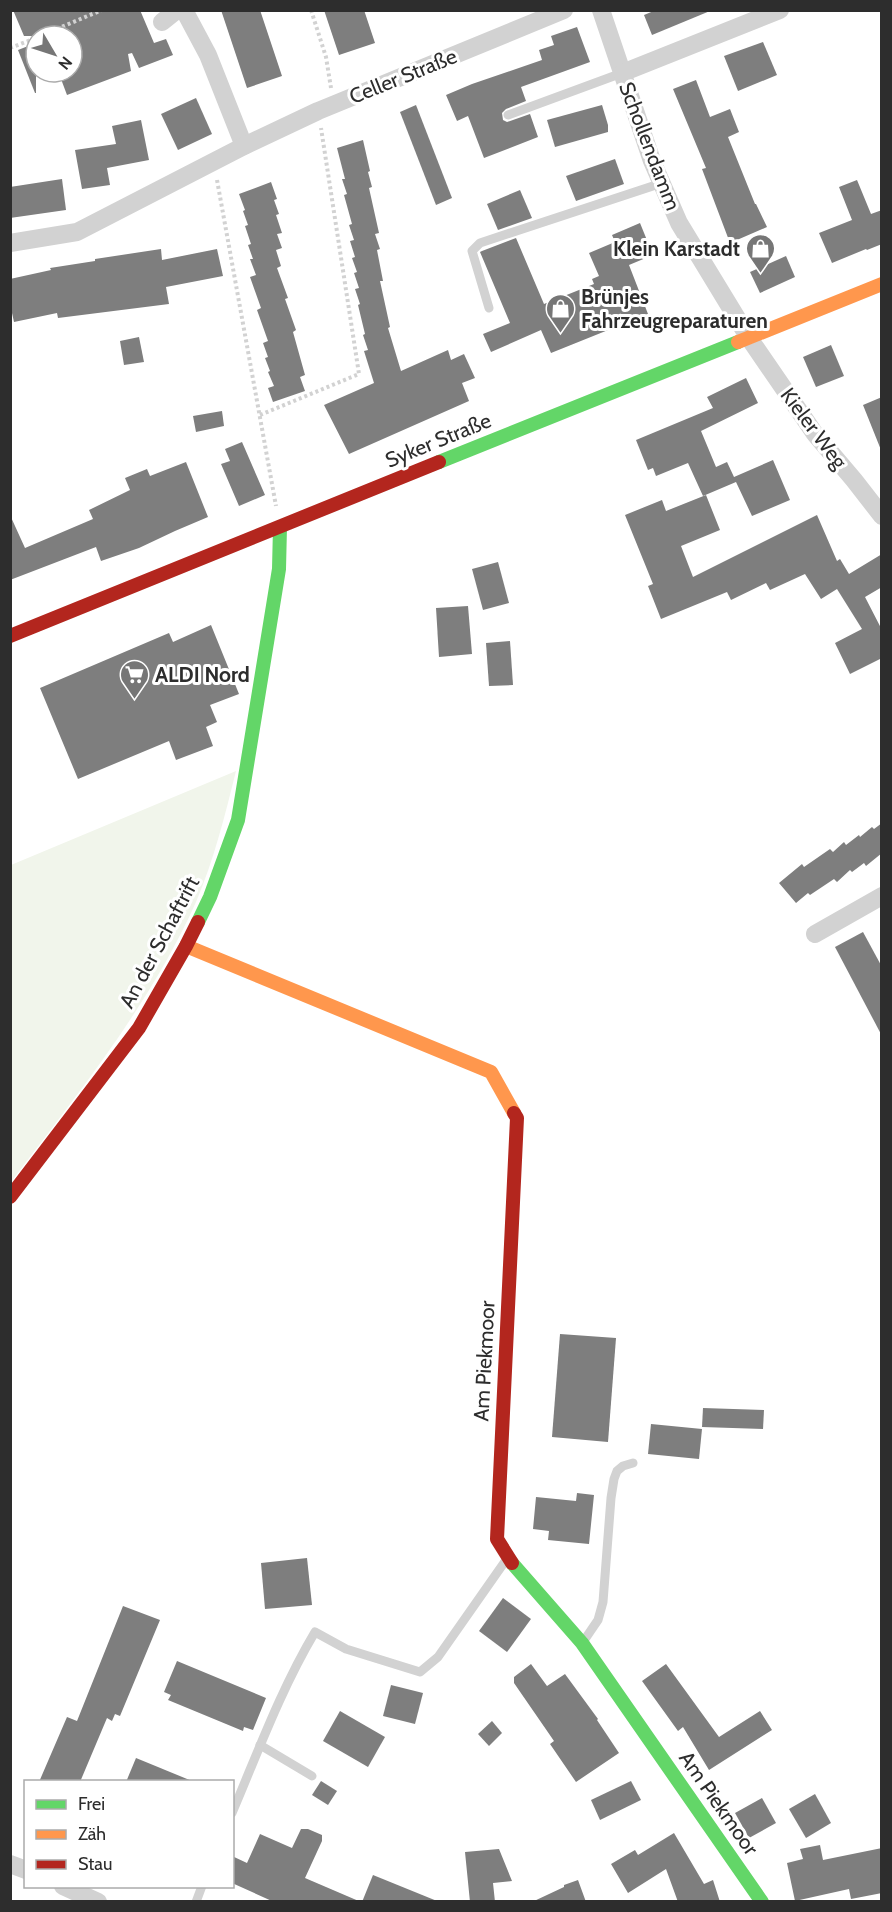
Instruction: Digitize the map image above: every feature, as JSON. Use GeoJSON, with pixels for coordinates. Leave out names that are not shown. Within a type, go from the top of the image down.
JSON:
{"type":"FeatureCollection","features":[{"type":"Feature","properties":{"kind":"street"},"geometry":{"type":"LineString","coordinates":[[162,22],[177,10]]}},
{"type":"Feature","properties":{"kind":"street"},"geometry":{"type":"LineString","coordinates":[[184,10],[208,55],[244,146]]}},
{"type":"Feature","properties":{"kind":"street","name":"Celler Straße"},"geometry":{"type":"LineString","coordinates":[[10,243],[77,232],[213,161],[326,108],[564,10]]}},
{"type":"Feature","properties":{"kind":"street","name":"Schollendamm"},"geometry":{"type":"LineString","coordinates":[[601,10],[652,161],[679,223],[749,338]]}},
{"type":"Feature","properties":{"kind":"street"},"geometry":{"type":"LineString","coordinates":[[622,73],[780,10]]}},
{"type":"Feature","properties":{"kind":"street","name":"Syker Straße"},"geometry":{"type":"LineString","coordinates":[[10,636],[882,284]]}},
{"type":"Feature","properties":{"kind":"street","name":"Kieler Weg"},"geometry":{"type":"LineString","coordinates":[[749,338],[815,434],[882,516]]}},
{"type":"Feature","properties":{"kind":"street","name":"An der Schaftrift"},"geometry":{"type":"LineString","coordinates":[[10,1197],[139,1028],[186,946],[210,897],[238,820],[279,569],[280,527]]}},
{"type":"Feature","properties":{"kind":"street"},"geometry":{"type":"LineString","coordinates":[[815,934],[882,896]]}},
{"type":"Feature","properties":{"kind":"street","name":"Am Piekmoor"},"geometry":{"type":"LineString","coordinates":[[186,946],[491,1072],[517,1118],[497,1539],[508,1558],[582,1643],[762,1902]]}},
{"type":"Feature","properties":{"kind":"street"},"geometry":{"type":"LineString","coordinates":[[65,1888],[98,1902]]}},
{"type":"Feature","properties":{"kind":"lane"},"geometry":{"type":"LineString","coordinates":[[508,115],[622,73]]}},
{"type":"Feature","properties":{"kind":"lane"},"geometry":{"type":"LineString","coordinates":[[489,308],[472,251],[480,243],[662,183]]}},
{"type":"Feature","properties":{"kind":"lane"},"geometry":{"type":"LineString","coordinates":[[582,1643],[597,1620],[603,1602],[610,1498],[614,1479],[623,1466],[633,1463]]}},
{"type":"Feature","properties":{"kind":"lane"},"geometry":{"type":"LineString","coordinates":[[234,1808],[260,1745],[315,1632],[346,1649],[420,1671],[438,1657],[508,1558]]}},
{"type":"Feature","properties":{"kind":"lane"},"geometry":{"type":"LineString","coordinates":[[260,1745],[312,1776]]}},
{"type":"Feature","properties":{"kind":"lane"},"geometry":{"type":"LineString","coordinates":[[196,1902],[202,1888]]}},
{"type":"Feature","properties":{"kind":"path"},"geometry":{"type":"LineString","coordinates":[[69,24],[102,10]]}},
{"type":"Feature","properties":{"kind":"path"},"geometry":{"type":"LineString","coordinates":[[260,415],[360,374],[326,108],[326,57],[311,10]]}},
{"type":"Feature","properties":{"kind":"path"},"geometry":{"type":"LineString","coordinates":[[213,161],[280,527]]}},
{"type":"Feature","properties":{"kind":"shaded area"},"geometry":{"type":"Polygon","coordinates":[[[236,771],[208,870],[178,940],[157,977],[111,1047],[11,1182],[11,865],[236,771]]]}},
{"type":"Feature","properties":{"kind":"building"},"geometry":{"type":"Polygon","coordinates":[[[13,10],[140,10],[154,43],[166,39],[173,55],[139,68],[132,53],[128,54],[131,71],[67,95],[63,84],[84,84],[84,24],[24,24],[24,36],[13,10]]]}},
{"type":"Feature","properties":{"kind":"building"},"geometry":{"type":"Polygon","coordinates":[[[221,10],[260,10],[282,76],[247,88],[221,10]]]}},
{"type":"Feature","properties":{"kind":"building"},"geometry":{"type":"Polygon","coordinates":[[[324,10],[364,10],[375,43],[339,55],[324,10]]]}},
{"type":"Feature","properties":{"kind":"building"},"geometry":{"type":"Polygon","coordinates":[[[656,10],[710,11],[652,35],[644,15],[656,10]]]}},
{"type":"Feature","properties":{"kind":"building"},"geometry":{"type":"Polygon","coordinates":[[[577,27],[590,62],[521,87],[526,101],[502,113],[503,120],[507,122],[530,114],[538,137],[484,158],[468,116],[457,121],[446,95],[542,60],[539,50],[554,45],[551,36],[577,27]]]}},
{"type":"Feature","properties":{"kind":"building"},"geometry":{"type":"Polygon","coordinates":[[[763,42],[777,75],[738,91],[724,56],[763,42]]]}},
{"type":"Feature","properties":{"kind":"building"},"geometry":{"type":"Polygon","coordinates":[[[24,48],[24,65],[18,50],[24,48]]]}},
{"type":"Feature","properties":{"kind":"building"},"geometry":{"type":"Polygon","coordinates":[[[696,80],[710,117],[730,109],[739,132],[728,137],[755,204],[767,227],[730,243],[702,169],[706,168],[673,89],[696,80]]]}},
{"type":"Feature","properties":{"kind":"building"},"geometry":{"type":"Polygon","coordinates":[[[31,84],[36,84],[35,93],[31,84]]]}},
{"type":"Feature","properties":{"kind":"building"},"geometry":{"type":"Polygon","coordinates":[[[196,98],[212,134],[178,150],[161,114],[196,98]]]}},
{"type":"Feature","properties":{"kind":"building"},"geometry":{"type":"Polygon","coordinates":[[[416,105],[452,198],[436,205],[400,112],[416,105]]]}},
{"type":"Feature","properties":{"kind":"building"},"geometry":{"type":"Polygon","coordinates":[[[602,105],[608,132],[555,147],[547,120],[602,105]]]}},
{"type":"Feature","properties":{"kind":"building"},"geometry":{"type":"Polygon","coordinates":[[[141,120],[149,160],[107,168],[110,185],[82,189],[75,150],[116,144],[112,126],[141,120]]]}},
{"type":"Feature","properties":{"kind":"building"},"geometry":{"type":"Polygon","coordinates":[[[363,140],[372,187],[369,188],[379,233],[375,234],[380,249],[377,250],[383,281],[380,281],[390,327],[388,328],[401,371],[448,350],[451,360],[464,354],[475,378],[462,383],[469,401],[349,454],[324,405],[374,383],[364,351],[368,350],[355,289],[359,288],[354,273],[357,272],[350,241],[354,240],[349,225],[352,224],[344,195],[347,194],[342,179],[345,179],[337,148],[363,140]]]}},
{"type":"Feature","properties":{"kind":"building"},"geometry":{"type":"Polygon","coordinates":[[[615,159],[624,184],[576,201],[566,176],[615,159]]]}},
{"type":"Feature","properties":{"kind":"building"},"geometry":{"type":"Polygon","coordinates":[[[62,179],[66,210],[10,218],[10,187],[62,179]]]}},
{"type":"Feature","properties":{"kind":"building"},"geometry":{"type":"Polygon","coordinates":[[[857,180],[871,214],[882,210],[882,244],[832,263],[819,233],[852,220],[839,187],[857,180]]]}},
{"type":"Feature","properties":{"kind":"building"},"geometry":{"type":"Polygon","coordinates":[[[271,182],[277,199],[274,200],[279,214],[276,215],[282,233],[277,234],[282,248],[276,250],[281,266],[277,268],[288,298],[285,299],[296,330],[293,332],[305,375],[300,377],[305,391],[273,402],[268,388],[274,386],[268,372],[270,371],[265,358],[268,357],[263,343],[268,341],[257,310],[261,308],[250,277],[256,275],[250,259],[253,259],[248,245],[251,244],[245,226],[248,225],[243,211],[245,210],[239,194],[271,182]]]}},
{"type":"Feature","properties":{"kind":"building"},"geometry":{"type":"Polygon","coordinates":[[[520,190],[532,218],[498,230],[487,204],[520,190]]]}},
{"type":"Feature","properties":{"kind":"building"},"geometry":{"type":"Polygon","coordinates":[[[640,223],[653,255],[629,265],[648,314],[551,353],[541,330],[491,352],[483,334],[510,323],[480,252],[516,238],[544,304],[594,284],[592,279],[599,276],[589,253],[615,242],[612,235],[640,223]]]}},
{"type":"Feature","properties":{"kind":"building"},"geometry":{"type":"Polygon","coordinates":[[[161,249],[162,260],[217,249],[223,276],[166,287],[169,304],[58,318],[57,313],[14,322],[10,304],[10,279],[51,270],[50,268],[95,261],[95,259],[161,249]]]}},
{"type":"Feature","properties":{"kind":"building"},"geometry":{"type":"Polygon","coordinates":[[[786,256],[795,277],[760,293],[750,272],[786,256]]]}},
{"type":"Feature","properties":{"kind":"building"},"geometry":{"type":"Polygon","coordinates":[[[139,337],[144,362],[124,365],[120,341],[139,337]]]}},
{"type":"Feature","properties":{"kind":"building"},"geometry":{"type":"Polygon","coordinates":[[[831,345],[844,376],[816,387],[803,357],[831,345]]]}},
{"type":"Feature","properties":{"kind":"building"},"geometry":{"type":"Polygon","coordinates":[[[746,378],[758,403],[701,431],[716,467],[727,462],[734,477],[773,460],[790,500],[752,516],[736,482],[703,496],[688,463],[656,476],[653,468],[648,470],[636,440],[713,408],[707,397],[746,378]]]}},
{"type":"Feature","properties":{"kind":"building"},"geometry":{"type":"Polygon","coordinates":[[[882,397],[882,449],[881,450],[863,405],[882,397]]]}},
{"type":"Feature","properties":{"kind":"building"},"geometry":{"type":"Polygon","coordinates":[[[222,411],[224,426],[196,432],[193,416],[222,411]]]}},
{"type":"Feature","properties":{"kind":"building"},"geometry":{"type":"Polygon","coordinates":[[[242,442],[265,495],[239,506],[221,464],[230,461],[225,449],[242,442]]]}},
{"type":"Feature","properties":{"kind":"building"},"geometry":{"type":"Polygon","coordinates":[[[186,462],[208,517],[139,548],[101,561],[96,547],[10,580],[10,515],[25,548],[93,519],[89,510],[130,490],[125,478],[147,469],[150,476],[186,462]]]}},
{"type":"Feature","properties":{"kind":"building"},"geometry":{"type":"Polygon","coordinates":[[[706,495],[720,530],[681,546],[693,577],[817,515],[837,561],[840,559],[849,574],[882,554],[882,587],[865,597],[882,630],[882,658],[850,674],[835,643],[862,629],[837,589],[821,599],[805,574],[770,590],[766,583],[731,600],[727,592],[661,619],[648,586],[653,584],[625,515],[662,500],[666,511],[706,495]]]}},
{"type":"Feature","properties":{"kind":"building"},"geometry":{"type":"Polygon","coordinates":[[[498,562],[509,603],[483,610],[472,569],[498,562]]]}},
{"type":"Feature","properties":{"kind":"building"},"geometry":{"type":"Polygon","coordinates":[[[468,606],[472,654],[439,657],[436,608],[468,606]]]}},
{"type":"Feature","properties":{"kind":"building","name":"ALDI Nord"},"geometry":{"type":"Polygon","coordinates":[[[211,625],[239,694],[210,705],[217,722],[206,727],[213,746],[176,760],[169,741],[78,779],[40,688],[169,633],[173,642],[211,625]]]}},
{"type":"Feature","properties":{"kind":"building"},"geometry":{"type":"Polygon","coordinates":[[[510,641],[513,685],[489,686],[486,643],[510,641]]]}},
{"type":"Feature","properties":{"kind":"building"},"geometry":{"type":"Polygon","coordinates":[[[882,823],[882,853],[866,866],[864,863],[852,872],[850,870],[837,882],[834,879],[810,895],[808,893],[796,903],[779,883],[802,864],[804,867],[830,849],[833,852],[844,842],[846,845],[872,827],[874,829],[882,823]]]}},
{"type":"Feature","properties":{"kind":"building"},"geometry":{"type":"Polygon","coordinates":[[[863,932],[882,967],[882,1036],[835,947],[863,932]]]}},
{"type":"Feature","properties":{"kind":"building"},"geometry":{"type":"Polygon","coordinates":[[[560,1334],[616,1338],[608,1442],[552,1437],[560,1334]]]}},
{"type":"Feature","properties":{"kind":"building"},"geometry":{"type":"Polygon","coordinates":[[[703,1408],[764,1410],[763,1429],[702,1427],[703,1408]]]}},
{"type":"Feature","properties":{"kind":"building"},"geometry":{"type":"Polygon","coordinates":[[[651,1424],[702,1429],[699,1459],[648,1454],[651,1424]]]}},
{"type":"Feature","properties":{"kind":"building"},"geometry":{"type":"Polygon","coordinates":[[[577,1493],[594,1495],[589,1544],[548,1540],[549,1531],[533,1529],[536,1497],[576,1501],[577,1493]]]}},
{"type":"Feature","properties":{"kind":"building"},"geometry":{"type":"Polygon","coordinates":[[[307,1558],[312,1605],[265,1609],[261,1563],[307,1558]]]}},
{"type":"Feature","properties":{"kind":"building"},"geometry":{"type":"Polygon","coordinates":[[[503,1598],[531,1619],[507,1652],[479,1631],[503,1598]]]}},
{"type":"Feature","properties":{"kind":"building"},"geometry":{"type":"Polygon","coordinates":[[[123,1606],[160,1620],[120,1716],[115,1714],[112,1721],[107,1718],[81,1780],[40,1780],[67,1717],[77,1721],[123,1606]]]}},
{"type":"Feature","properties":{"kind":"building"},"geometry":{"type":"Polygon","coordinates":[[[177,1661],[266,1698],[253,1730],[244,1727],[243,1731],[168,1700],[171,1695],[164,1692],[177,1661]]]}},
{"type":"Feature","properties":{"kind":"building"},"geometry":{"type":"Polygon","coordinates":[[[531,1664],[547,1686],[565,1674],[598,1719],[619,1753],[576,1782],[550,1744],[554,1741],[514,1683],[514,1677],[531,1664]]]}},
{"type":"Feature","properties":{"kind":"building"},"geometry":{"type":"Polygon","coordinates":[[[666,1664],[719,1737],[760,1711],[772,1730],[709,1770],[683,1727],[678,1731],[642,1681],[666,1664]]]}},
{"type":"Feature","properties":{"kind":"building"},"geometry":{"type":"Polygon","coordinates":[[[391,1685],[423,1693],[415,1724],[383,1716],[391,1685]]]}},
{"type":"Feature","properties":{"kind":"building"},"geometry":{"type":"Polygon","coordinates":[[[340,1711],[385,1737],[368,1767],[323,1741],[340,1711]]]}},
{"type":"Feature","properties":{"kind":"building"},"geometry":{"type":"Polygon","coordinates":[[[492,1721],[502,1733],[489,1746],[478,1734],[492,1721]]]}},
{"type":"Feature","properties":{"kind":"building"},"geometry":{"type":"Polygon","coordinates":[[[136,1758],[190,1780],[127,1780],[136,1758]]]}},
{"type":"Feature","properties":{"kind":"building"},"geometry":{"type":"Polygon","coordinates":[[[321,1781],[337,1791],[328,1805],[312,1795],[321,1781]]]}},
{"type":"Feature","properties":{"kind":"building"},"geometry":{"type":"Polygon","coordinates":[[[631,1781],[641,1800],[600,1820],[591,1800],[631,1781]]]}},
{"type":"Feature","properties":{"kind":"building"},"geometry":{"type":"Polygon","coordinates":[[[815,1794],[831,1823],[806,1838],[789,1809],[815,1794]]]}},
{"type":"Feature","properties":{"kind":"building"},"geometry":{"type":"Polygon","coordinates":[[[762,1798],[776,1823],[749,1838],[735,1813],[762,1798]]]}},
{"type":"Feature","properties":{"kind":"building"},"geometry":{"type":"Polygon","coordinates":[[[301,1829],[308,1829],[322,1835],[322,1841],[305,1878],[361,1902],[274,1902],[234,1884],[234,1857],[247,1863],[260,1834],[292,1848],[301,1829]]]}},
{"type":"Feature","properties":{"kind":"building"},"geometry":{"type":"Polygon","coordinates":[[[674,1833],[704,1884],[713,1880],[720,1902],[678,1902],[666,1869],[628,1893],[611,1864],[635,1850],[638,1855],[674,1833]]]}},
{"type":"Feature","properties":{"kind":"building"},"geometry":{"type":"Polygon","coordinates":[[[820,1845],[823,1860],[882,1848],[882,1893],[851,1899],[849,1889],[795,1901],[787,1863],[803,1859],[800,1849],[820,1845]]]}},
{"type":"Feature","properties":{"kind":"building"},"geometry":{"type":"Polygon","coordinates":[[[499,1849],[512,1881],[493,1883],[495,1902],[470,1902],[465,1852],[499,1849]]]}},
{"type":"Feature","properties":{"kind":"building"},"geometry":{"type":"Polygon","coordinates":[[[373,1875],[437,1901],[437,1902],[362,1902],[373,1875]]]}},
{"type":"Feature","properties":{"kind":"building"},"geometry":{"type":"Polygon","coordinates":[[[578,1880],[586,1902],[532,1902],[564,1885],[578,1880]]]}},
{"type":"Feature","properties":{"kind":"traffic: fast"},"geometry":{"type":"LineString","coordinates":[[439,462],[738,342]]}},
{"type":"Feature","properties":{"kind":"traffic: fast"},"geometry":{"type":"LineString","coordinates":[[198,922],[210,897],[238,820],[279,569],[280,527]]}},
{"type":"Feature","properties":{"kind":"traffic: fast"},"geometry":{"type":"LineString","coordinates":[[512,1563],[582,1643],[762,1902]]}},
{"type":"Feature","properties":{"kind":"traffic: slow"},"geometry":{"type":"LineString","coordinates":[[738,342],[882,284]]}},
{"type":"Feature","properties":{"kind":"traffic: slow"},"geometry":{"type":"LineString","coordinates":[[186,946],[491,1072],[514,1113]]}},
{"type":"Feature","properties":{"kind":"traffic: jam"},"geometry":{"type":"LineString","coordinates":[[10,636],[439,462]]}},
{"type":"Feature","properties":{"kind":"traffic: jam"},"geometry":{"type":"LineString","coordinates":[[10,1197],[139,1028],[198,922]]}},
{"type":"Feature","properties":{"kind":"traffic: jam"},"geometry":{"type":"LineString","coordinates":[[512,1563],[497,1539],[517,1118],[514,1113]]}},
{"type":"Feature","properties":{"kind":"place","name":"Klein Karstadt"},"geometry":{"type":"Point","coordinates":[761,274]}},
{"type":"Feature","properties":{"kind":"place","name":"Brünjes Fahrzeugreparaturen"},"geometry":{"type":"Point","coordinates":[560,334]}},
{"type":"Feature","properties":{"kind":"place","name":"ALDI Nord"},"geometry":{"type":"Point","coordinates":[134,700]}}]}
